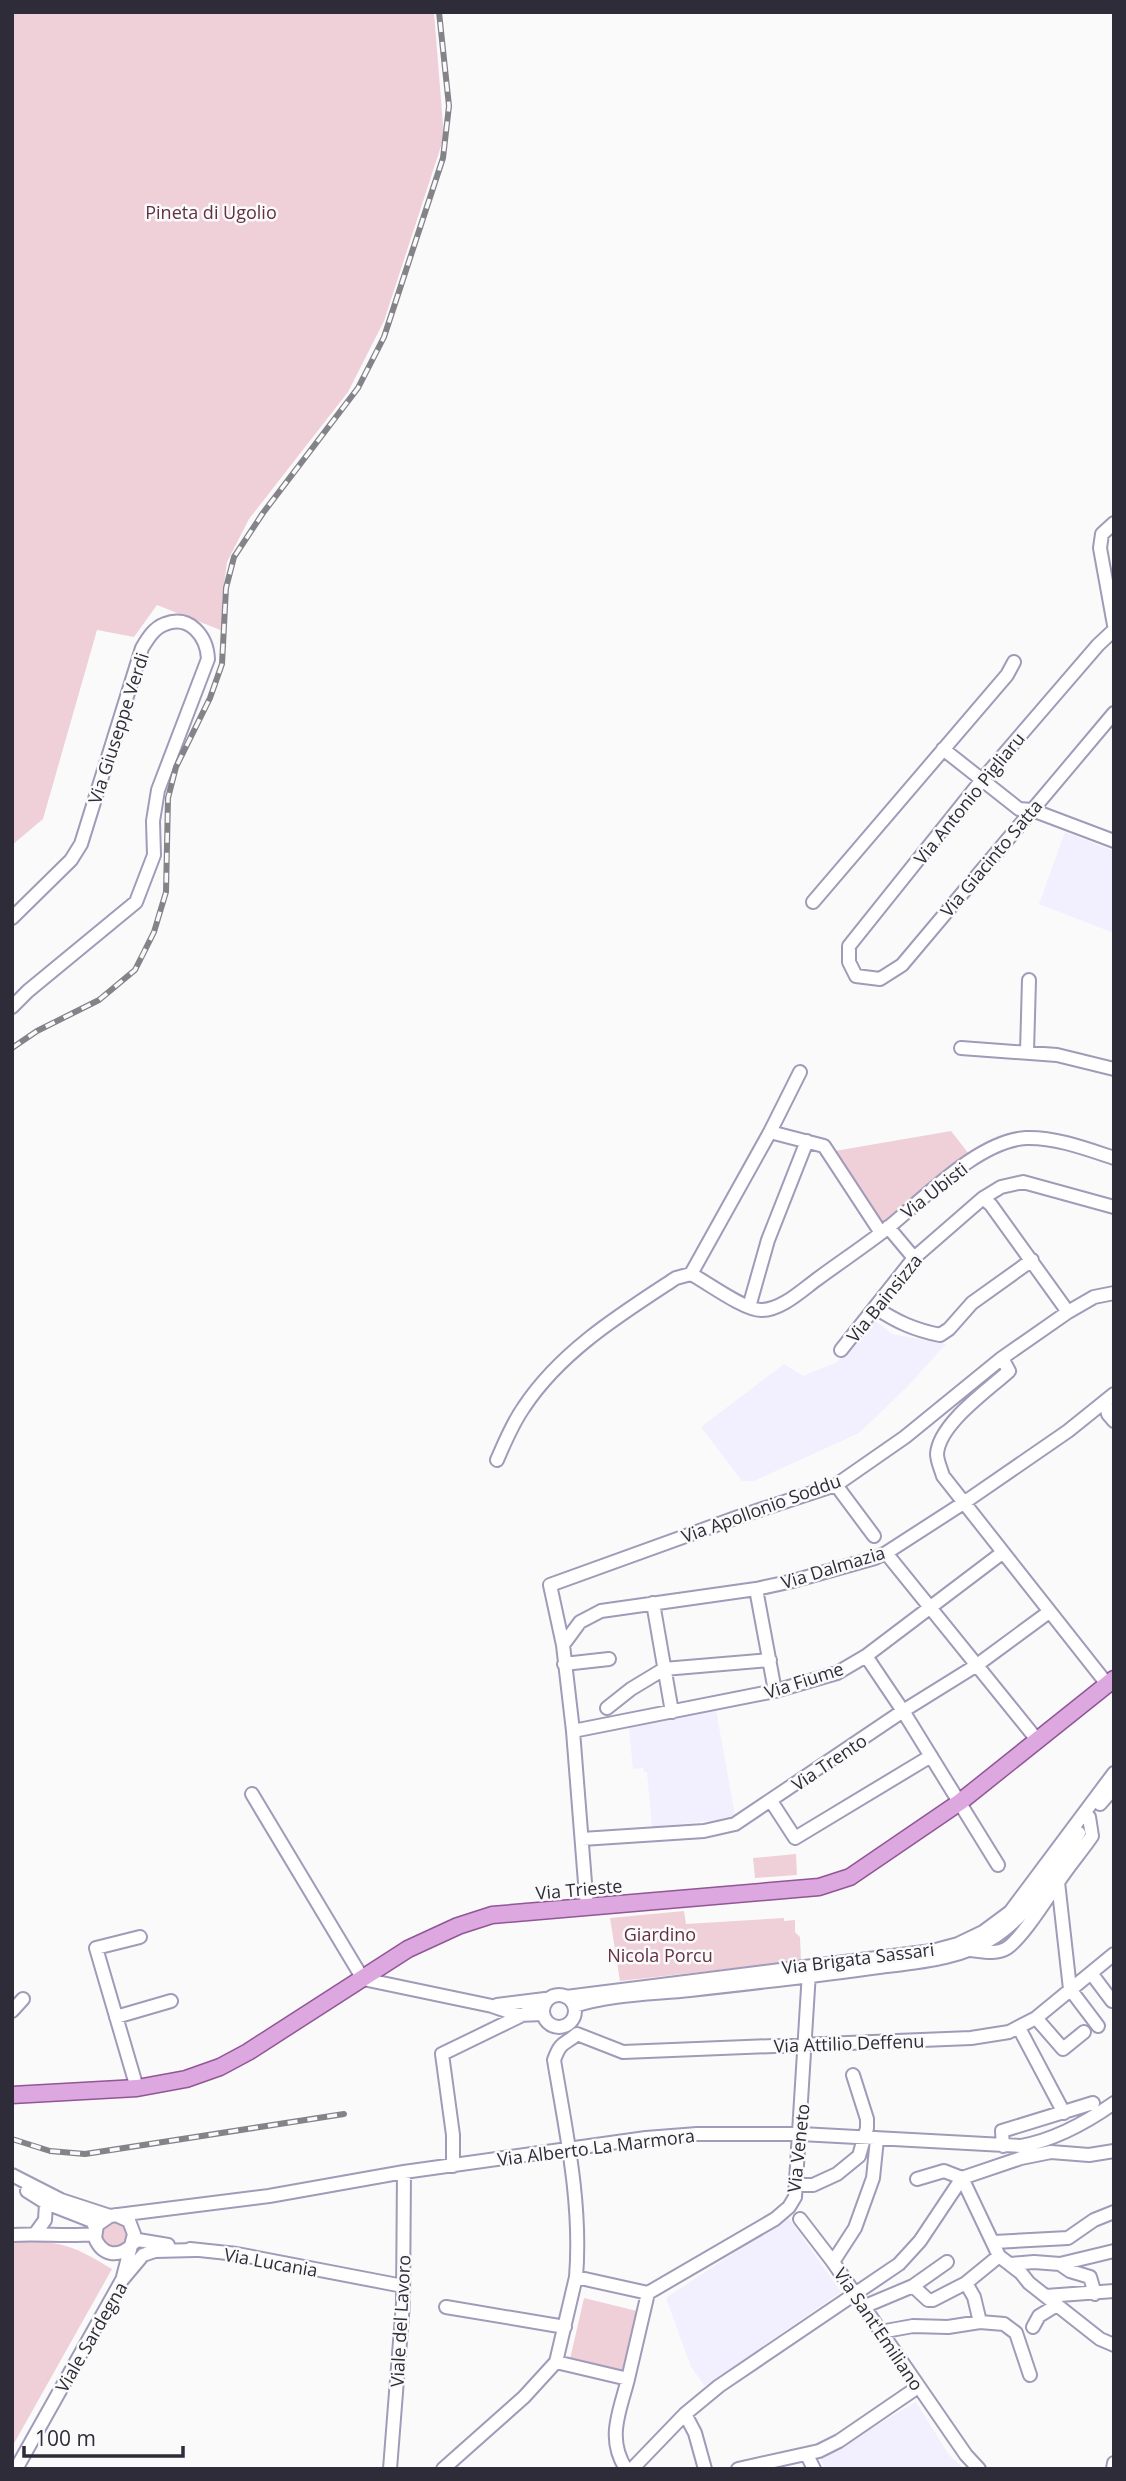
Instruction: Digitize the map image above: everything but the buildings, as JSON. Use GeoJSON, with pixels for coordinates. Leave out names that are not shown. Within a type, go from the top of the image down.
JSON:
{"type":"FeatureCollection","features":[{"type":"Feature","properties":{"kind":"main road","name":"Via Trieste"},"geometry":{"type":"LineString","coordinates":[[16,2098],[136,2088],[186,2079],[220,2067],[248,2052],[408,1949],[458,1926],[492,1915],[834,1884],[849,1877],[960,1802],[1110,1681]]}},
{"type":"Feature","properties":{"kind":"street"},"geometry":{"type":"LineString","coordinates":[[1114,523],[1102,534],[1100,548],[1110,576],[1114,628]]}},
{"type":"Feature","properties":{"kind":"street","name":"Via Giuseppe Verdi"},"geometry":{"type":"LineString","coordinates":[[12,918],[71,860],[81,844],[136,665],[147,640],[152,632],[166,623],[182,622],[191,625],[207,645],[208,659],[158,790],[153,821],[154,855],[136,902],[12,1007]]}},
{"type":"Feature","properties":{"kind":"street","name":"Via Antonio Pigliaru"},"geometry":{"type":"LineString","coordinates":[[856,976],[851,970],[849,946],[981,780],[1114,628]]}},
{"type":"Feature","properties":{"kind":"street"},"geometry":{"type":"LineString","coordinates":[[813,902],[1007,675],[1014,662]]}},
{"type":"Feature","properties":{"kind":"street","name":"Via Giacinto Satta"},"geometry":{"type":"LineString","coordinates":[[856,976],[880,979],[902,964],[1114,713]]}},
{"type":"Feature","properties":{"kind":"street"},"geometry":{"type":"LineString","coordinates":[[943,749],[1019,809],[1032,810],[1114,841]]}},
{"type":"Feature","properties":{"kind":"street"},"geometry":{"type":"LineString","coordinates":[[1027,1052],[1029,980]]}},
{"type":"Feature","properties":{"kind":"street"},"geometry":{"type":"LineString","coordinates":[[961,1048],[1057,1055],[1114,1069]]}},
{"type":"Feature","properties":{"kind":"street"},"geometry":{"type":"LineString","coordinates":[[691,1274],[800,1072]]}},
{"type":"Feature","properties":{"kind":"street"},"geometry":{"type":"LineString","coordinates":[[770,1132],[824,1146],[885,1230],[914,1258]]}},
{"type":"Feature","properties":{"kind":"street","name":"Via Ubisti"},"geometry":{"type":"LineString","coordinates":[[749,1307],[764,1310],[776,1307],[885,1230],[951,1174],[1005,1143],[1025,1138],[1050,1140],[1114,1158]]}},
{"type":"Feature","properties":{"kind":"street"},"geometry":{"type":"LineString","coordinates":[[497,1460],[511,1428],[549,1376],[593,1335],[676,1278],[691,1274],[749,1307],[768,1240],[807,1141]]}},
{"type":"Feature","properties":{"kind":"street","name":"Via Bainsizza"},"geometry":{"type":"LineString","coordinates":[[841,1350],[914,1258],[983,1198],[1002,1187],[1023,1182],[1114,1207]]}},
{"type":"Feature","properties":{"kind":"street"},"geometry":{"type":"LineString","coordinates":[[983,1198],[991,1205],[1068,1312]]}},
{"type":"Feature","properties":{"kind":"street"},"geometry":{"type":"LineString","coordinates":[[876,1308],[896,1322],[940,1335],[949,1329],[972,1303],[1032,1261]]}},
{"type":"Feature","properties":{"kind":"street","name":"Via Apollonio Soddu"},"geometry":{"type":"LineString","coordinates":[[563,1645],[550,1586],[741,1516],[836,1485],[905,1437],[1002,1358],[1068,1312],[1094,1297],[1114,1293]]}},
{"type":"Feature","properties":{"kind":"street"},"geometry":{"type":"LineString","coordinates":[[1002,1358],[1009,1371],[942,1435],[937,1456],[943,1476],[1049,1612],[1110,1681]]}},
{"type":"Feature","properties":{"kind":"street"},"geometry":{"type":"LineString","coordinates":[[1111,1400],[1108,1415],[1114,1421]]}},
{"type":"Feature","properties":{"kind":"street","name":"Via Dalmazia"},"geometry":{"type":"LineString","coordinates":[[563,1645],[580,1622],[601,1611],[756,1589],[821,1574],[886,1553],[965,1502],[1111,1400]]}},
{"type":"Feature","properties":{"kind":"street"},"geometry":{"type":"LineString","coordinates":[[836,1485],[874,1536]]}},
{"type":"Feature","properties":{"kind":"street"},"geometry":{"type":"LineString","coordinates":[[886,1553],[1038,1741]]}},
{"type":"Feature","properties":{"kind":"street","name":"Via Fiume"},"geometry":{"type":"LineString","coordinates":[[573,1731],[775,1691],[836,1674],[866,1656],[1002,1553]]}},
{"type":"Feature","properties":{"kind":"street"},"geometry":{"type":"LineString","coordinates":[[756,1589],[775,1691]]}},
{"type":"Feature","properties":{"kind":"street"},"geometry":{"type":"LineString","coordinates":[[653,1602],[672,1712]]}},
{"type":"Feature","properties":{"kind":"street","name":"Via Trento"},"geometry":{"type":"LineString","coordinates":[[582,1839],[718,1829],[735,1824],[903,1711],[977,1665],[1049,1612]]}},
{"type":"Feature","properties":{"kind":"street"},"geometry":{"type":"LineString","coordinates":[[563,1645],[573,1731],[587,1908]]}},
{"type":"Feature","properties":{"kind":"street"},"geometry":{"type":"LineString","coordinates":[[866,1656],[998,1865]]}},
{"type":"Feature","properties":{"kind":"street"},"geometry":{"type":"LineString","coordinates":[[564,1664],[609,1658]]}},
{"type":"Feature","properties":{"kind":"street"},"geometry":{"type":"LineString","coordinates":[[607,1708],[631,1689],[664,1669],[770,1660]]}},
{"type":"Feature","properties":{"kind":"street"},"geometry":{"type":"LineString","coordinates":[[771,1801],[795,1838],[931,1756]]}},
{"type":"Feature","properties":{"kind":"street","name":"Via Brigata Sassari"},"geometry":{"type":"LineString","coordinates":[[571,2007],[612,1998],[932,1951],[958,1944],[983,1932],[1010,1912],[1114,1773]]}},
{"type":"Feature","properties":{"kind":"street","name":"Via Brigata Sassari"},"geometry":{"type":"LineString","coordinates":[[809,1971],[935,1960],[969,1950],[995,1937],[1030,1904],[1090,1817],[1114,1788]]}},
{"type":"Feature","properties":{"kind":"street"},"geometry":{"type":"LineString","coordinates":[[252,1794],[363,1979],[492,2006],[518,2015]]}},
{"type":"Feature","properties":{"kind":"street","name":"Via Brigata Sassari"},"geometry":{"type":"LineString","coordinates":[[969,1950],[995,1952],[1006,1949],[1045,1905],[1058,1882],[1092,1836],[1090,1817]]}},
{"type":"Feature","properties":{"kind":"street"},"geometry":{"type":"LineString","coordinates":[[1058,1882],[1070,1989],[1098,2026]]}},
{"type":"Feature","properties":{"kind":"street"},"geometry":{"type":"LineString","coordinates":[[136,2088],[96,1948],[141,1937]]}},
{"type":"Feature","properties":{"kind":"street","name":"Via Attilio Deffenu"},"geometry":{"type":"LineString","coordinates":[[577,2034],[623,2052],[971,2038],[1019,2028],[1036,2018],[1114,1954]]}},
{"type":"Feature","properties":{"kind":"street","name":"Via Veneto"},"geometry":{"type":"LineString","coordinates":[[648,2293],[775,2219],[789,2207],[795,2197],[809,1971]]}},
{"type":"Feature","properties":{"kind":"street"},"geometry":{"type":"LineString","coordinates":[[1091,1973],[1112,2001]]}},
{"type":"Feature","properties":{"kind":"street"},"geometry":{"type":"LineString","coordinates":[[453,2166],[453,2135],[442,2054],[518,2015],[545,2005],[557,1995],[571,2007],[577,2034],[564,2041],[554,2060]]}},
{"type":"Feature","properties":{"kind":"street"},"geometry":{"type":"LineString","coordinates":[[12,2011],[23,1999]]}},
{"type":"Feature","properties":{"kind":"street"},"geometry":{"type":"LineString","coordinates":[[116,2017],[170,2001]]}},
{"type":"Feature","properties":{"kind":"street"},"geometry":{"type":"LineString","coordinates":[[492,2006],[545,2005]]}},
{"type":"Feature","properties":{"kind":"street"},"geometry":{"type":"LineString","coordinates":[[443,2469],[524,2396],[556,2362],[576,2277],[579,2245],[576,2196],[554,2060],[552,2025],[545,2005]]}},
{"type":"Feature","properties":{"kind":"street"},"geometry":{"type":"LineString","coordinates":[[552,2025],[566,2025],[571,2007]]}},
{"type":"Feature","properties":{"kind":"street"},"geometry":{"type":"LineString","coordinates":[[1036,2018],[1063,2049],[1084,2032]]}},
{"type":"Feature","properties":{"kind":"street"},"geometry":{"type":"LineString","coordinates":[[1019,2028],[1064,2113]]}},
{"type":"Feature","properties":{"kind":"street","name":"Via Sant'Emiliano"},"geometry":{"type":"LineString","coordinates":[[853,2075],[871,2138],[873,2178],[855,2228],[833,2262],[918,2387],[979,2469]]}},
{"type":"Feature","properties":{"kind":"street"},"geometry":{"type":"LineString","coordinates":[[1003,2146],[1002,2131],[1093,2102]]}},
{"type":"Feature","properties":{"kind":"street","name":"Via Alberto La Marmora"},"geometry":{"type":"LineString","coordinates":[[113,2215],[269,2196],[404,2172],[569,2148],[697,2134],[801,2134],[1003,2146],[1048,2146],[1114,2103]]}},
{"type":"Feature","properties":{"kind":"street"},"geometry":{"type":"LineString","coordinates":[[796,2185],[813,2185],[837,2174],[859,2156],[871,2138]]}},
{"type":"Feature","properties":{"kind":"street"},"geometry":{"type":"LineString","coordinates":[[632,2469],[685,2414],[719,2386],[899,2264],[911,2253],[962,2178],[1048,2146],[1088,2155],[1114,2151]]}},
{"type":"Feature","properties":{"kind":"street"},"geometry":{"type":"LineString","coordinates":[[917,2179],[944,2171],[962,2178],[999,2256],[1100,2339],[1114,2345]]}},
{"type":"Feature","properties":{"kind":"street","name":"Viale del Lavoro"},"geometry":{"type":"LineString","coordinates":[[390,2469],[403,2286],[404,2172]]}},
{"type":"Feature","properties":{"kind":"street"},"geometry":{"type":"LineString","coordinates":[[12,2176],[24,2189],[47,2198],[125,2218],[132,2225],[134,2243],[122,2280]]}},
{"type":"Feature","properties":{"kind":"street"},"geometry":{"type":"LineString","coordinates":[[47,2198],[92,2221],[99,2246],[108,2253],[121,2253],[134,2243]]}},
{"type":"Feature","properties":{"kind":"street"},"geometry":{"type":"LineString","coordinates":[[35,2234],[45,2220],[47,2198]]}},
{"type":"Feature","properties":{"kind":"street"},"geometry":{"type":"LineString","coordinates":[[994,2242],[1068,2238],[1094,2220],[1114,2212]]}},
{"type":"Feature","properties":{"kind":"street"},"geometry":{"type":"LineString","coordinates":[[95,2232],[100,2222],[113,2215]]}},
{"type":"Feature","properties":{"kind":"street"},"geometry":{"type":"LineString","coordinates":[[800,2219],[833,2262]]}},
{"type":"Feature","properties":{"kind":"street"},"geometry":{"type":"LineString","coordinates":[[12,2235],[66,2236],[95,2232]]}},
{"type":"Feature","properties":{"kind":"street","name":"Via Lucania"},"geometry":{"type":"LineString","coordinates":[[134,2243],[237,2254],[403,2286]]}},
{"type":"Feature","properties":{"kind":"street","name":"Viale Sardegna"},"geometry":{"type":"LineString","coordinates":[[16,2469],[122,2280],[142,2255],[155,2251],[195,2250]]}},
{"type":"Feature","properties":{"kind":"street"},"geometry":{"type":"LineString","coordinates":[[1011,2264],[1060,2264],[1114,2251]]}},
{"type":"Feature","properties":{"kind":"street"},"geometry":{"type":"LineString","coordinates":[[913,2286],[928,2300],[933,2300],[965,2283],[999,2256]]}},
{"type":"Feature","properties":{"kind":"street"},"geometry":{"type":"LineString","coordinates":[[863,2307],[913,2286],[947,2262]]}},
{"type":"Feature","properties":{"kind":"street"},"geometry":{"type":"LineString","coordinates":[[1060,2264],[1070,2271],[1090,2277],[1095,2294]]}},
{"type":"Feature","properties":{"kind":"street"},"geometry":{"type":"LineString","coordinates":[[576,2277],[648,2293],[615,2434],[618,2456],[626,2469]]}},
{"type":"Feature","properties":{"kind":"street"},"geometry":{"type":"LineString","coordinates":[[965,2283],[974,2297],[980,2322]]}},
{"type":"Feature","properties":{"kind":"street"},"geometry":{"type":"LineString","coordinates":[[1046,2296],[1114,2291]]}},
{"type":"Feature","properties":{"kind":"street"},"geometry":{"type":"LineString","coordinates":[[1033,2327],[1039,2316],[1057,2305]]}},
{"type":"Feature","properties":{"kind":"street"},"geometry":{"type":"LineString","coordinates":[[446,2307],[565,2327]]}},
{"type":"Feature","properties":{"kind":"street"},"geometry":{"type":"LineString","coordinates":[[880,2332],[913,2326],[948,2327],[980,2322],[1004,2324],[1016,2333],[1030,2375]]}},
{"type":"Feature","properties":{"kind":"street"},"geometry":{"type":"LineString","coordinates":[[556,2362],[628,2379]]}},
{"type":"Feature","properties":{"kind":"street"},"geometry":{"type":"LineString","coordinates":[[738,2469],[807,2455],[839,2441],[918,2387]]}},
{"type":"Feature","properties":{"kind":"street"},"geometry":{"type":"LineString","coordinates":[[685,2414],[695,2434],[705,2469]]}},
{"type":"Feature","properties":{"kind":"street"},"geometry":{"type":"LineString","coordinates":[[807,2455],[814,2469]]}},
{"type":"Feature","properties":{"kind":"street"},"geometry":{"type":"LineString","coordinates":[[1113,2469],[1114,2463]]}},
{"type":"Feature","properties":{"kind":"shaded area"},"geometry":{"type":"Polygon","coordinates":[[[1065,832],[1114,851],[1114,933],[1039,904],[1065,832]]]}},
{"type":"Feature","properties":{"kind":"shaded area"},"geometry":{"type":"Polygon","coordinates":[[[869,1322],[877,1322],[892,1334],[946,1344],[907,1387],[859,1433],[754,1481],[742,1481],[701,1427],[784,1364],[803,1376],[837,1362],[869,1322]]]}},
{"type":"Feature","properties":{"kind":"shaded area"},"geometry":{"type":"Polygon","coordinates":[[[716,1710],[735,1815],[727,1819],[652,1827],[647,1772],[644,1772],[643,1768],[633,1769],[629,1728],[716,1710]]]}},
{"type":"Feature","properties":{"kind":"shaded area"},"geometry":{"type":"Polygon","coordinates":[[[788,2217],[841,2292],[705,2386],[691,2367],[666,2298],[788,2217]]]}},
{"type":"Feature","properties":{"kind":"shaded area"},"geometry":{"type":"Polygon","coordinates":[[[916,2402],[949,2455],[965,2469],[825,2469],[820,2459],[916,2402]]]}},
{"type":"Feature","properties":{"kind":"green space","name":"Pineta di Ugolio"},"geometry":{"type":"Polygon","coordinates":[[[12,12],[434,12],[444,137],[384,321],[348,392],[249,519],[227,562],[222,600],[223,631],[157,605],[134,637],[97,630],[43,819],[12,845],[12,12]]]}},
{"type":"Feature","properties":{"kind":"green space"},"geometry":{"type":"Polygon","coordinates":[[[951,1131],[969,1154],[881,1226],[835,1151],[951,1131]]]}},
{"type":"Feature","properties":{"kind":"green space"},"geometry":{"type":"Polygon","coordinates":[[[796,1854],[797,1875],[755,1878],[753,1858],[796,1854]]]}},
{"type":"Feature","properties":{"kind":"green space","name":"Giardino Nicola Porcu"},"geometry":{"type":"Polygon","coordinates":[[[684,1911],[686,1924],[784,1918],[784,1921],[795,1920],[795,1932],[800,1937],[801,1961],[620,1981],[610,1918],[684,1911]]]}},
{"type":"Feature","properties":{"kind":"green space"},"geometry":{"type":"Polygon","coordinates":[[[114,2223],[123,2226],[126,2235],[123,2244],[114,2247],[105,2244],[102,2235],[105,2226],[114,2223]]]}},
{"type":"Feature","properties":{"kind":"green space"},"geometry":{"type":"Polygon","coordinates":[[[24,2241],[71,2248],[112,2269],[12,2447],[12,2243],[24,2241]]]}},
{"type":"Feature","properties":{"kind":"green space"},"geometry":{"type":"Polygon","coordinates":[[[584,2298],[637,2311],[623,2371],[570,2359],[584,2298]]]}},
{"type":"Feature","properties":{"kind":"railway"},"geometry":{"type":"LineString","coordinates":[[12,1048],[37,1031],[99,1000],[135,970],[154,932],[166,892],[168,798],[176,767],[210,698],[222,664],[226,588],[234,557],[263,513],[358,388],[384,337],[443,158],[449,106],[439,12]]}},
{"type":"Feature","properties":{"kind":"railway"},"geometry":{"type":"LineString","coordinates":[[12,2139],[50,2151],[85,2154],[344,2114]]}}]}
